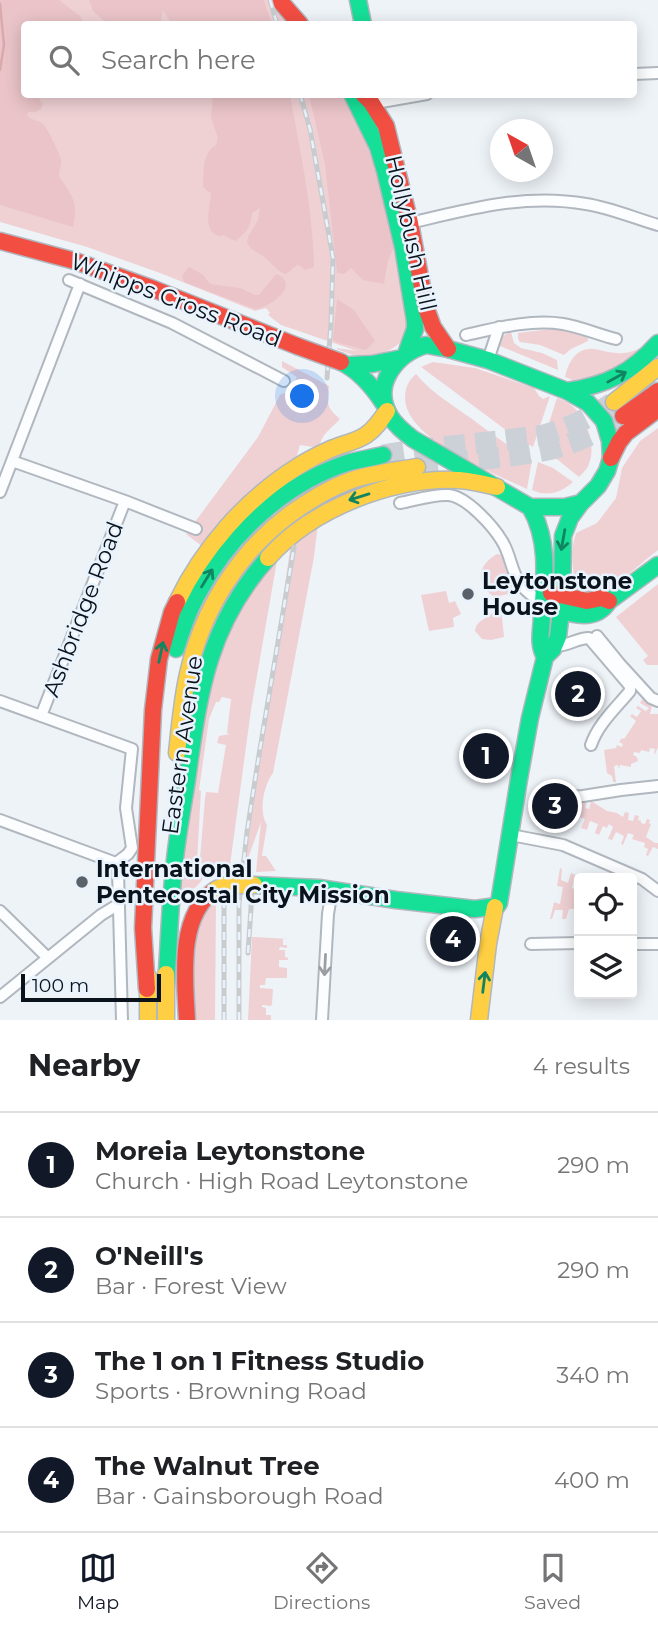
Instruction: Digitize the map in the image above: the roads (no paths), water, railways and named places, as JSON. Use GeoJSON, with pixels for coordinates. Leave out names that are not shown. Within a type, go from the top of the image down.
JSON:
{"type":"FeatureCollection","features":[{"type":"Feature","properties":{"kind":"main road"},"geometry":{"type":"LineString","coordinates":[[358,0],[362,21]]}},
{"type":"Feature","properties":{"kind":"main road","name":"Hollybush Hill"},"geometry":{"type":"LineString","coordinates":[[354,98],[378,147]]}},
{"type":"Feature","properties":{"kind":"main road","name":"Hollybush Hill"},"geometry":{"type":"LineString","coordinates":[[374,100],[378,147],[403,247],[415,314],[415,328],[402,355],[387,376],[383,388],[386,407]]}},
{"type":"Feature","properties":{"kind":"main road","name":"Hollybush Hill"},"geometry":{"type":"LineString","coordinates":[[374,100],[386,125],[410,223],[426,308],[433,327],[448,349]]}},
{"type":"Feature","properties":{"kind":"main road","name":"Whipps Cross Road"},"geometry":{"type":"LineString","coordinates":[[0,241],[75,261],[151,288],[345,364],[369,384],[398,428],[530,507]]}},
{"type":"Feature","properties":{"kind":"main road"},"geometry":{"type":"LineString","coordinates":[[567,391],[592,388],[614,380],[658,343]]}},
{"type":"Feature","properties":{"kind":"main road","name":"Whipps Cross Road"},"geometry":{"type":"LineString","coordinates":[[345,364],[372,364],[426,345],[488,360],[567,391],[588,403],[604,421],[610,441],[611,458]]}},
{"type":"Feature","properties":{"kind":"main road"},"geometry":{"type":"LineString","coordinates":[[658,367],[619,409],[658,391]]}},
{"type":"Feature","properties":{"kind":"main road"},"geometry":{"type":"LineString","coordinates":[[147,989],[143,928],[153,709],[159,659],[172,612],[186,583],[213,543],[240,513],[280,479],[318,455],[364,437],[377,425],[386,407]]}},
{"type":"Feature","properties":{"kind":"main road"},"geometry":{"type":"LineString","coordinates":[[480,1020],[488,944],[495,907],[499,903],[532,709],[562,604],[563,537],[570,516],[598,486],[619,442],[626,433],[658,409]]}},
{"type":"Feature","properties":{"kind":"main road","name":"Eastern Avenue"},"geometry":{"type":"LineString","coordinates":[[148,1020],[147,989],[157,778],[166,696],[178,639],[193,602],[207,577],[238,535],[265,510],[328,471],[383,455]]}},
{"type":"Feature","properties":{"kind":"main road","name":"Eastern Avenue"},"geometry":{"type":"LineString","coordinates":[[166,1020],[167,860],[174,777],[188,673],[208,613],[221,589],[250,550],[286,517],[331,489],[348,482],[417,467]]}},
{"type":"Feature","properties":{"kind":"main road"},"geometry":{"type":"LineString","coordinates":[[166,987],[176,860],[194,728],[211,652],[238,594],[281,543],[307,523],[350,500],[435,481],[463,480],[497,487]]}},
{"type":"Feature","properties":{"kind":"main road"},"geometry":{"type":"LineString","coordinates":[[530,507],[565,507],[581,503]]}},
{"type":"Feature","properties":{"kind":"main road"},"geometry":{"type":"LineString","coordinates":[[530,507],[538,518],[543,535],[540,639],[541,651],[550,651]]}},
{"type":"Feature","properties":{"kind":"main road"},"geometry":{"type":"LineString","coordinates":[[543,598],[562,604],[602,598],[609,601],[658,565]]}},
{"type":"Feature","properties":{"kind":"main road"},"geometry":{"type":"LineString","coordinates":[[187,1020],[187,947],[190,926],[201,901],[226,885],[332,890],[446,906],[475,909],[495,907]]}},
{"type":"Feature","properties":{"kind":"street"},"geometry":{"type":"LineString","coordinates":[[637,74],[658,73]]}},
{"type":"Feature","properties":{"kind":"street"},"geometry":{"type":"LineString","coordinates":[[374,100],[392,98]]}},
{"type":"Feature","properties":{"kind":"street"},"geometry":{"type":"LineString","coordinates":[[410,223],[482,206],[534,199],[604,207],[658,225]]}},
{"type":"Feature","properties":{"kind":"street","name":"Whipps Cross Road"},"geometry":{"type":"LineString","coordinates":[[12,461],[75,282],[172,323],[284,382]]}},
{"type":"Feature","properties":{"kind":"street"},"geometry":{"type":"LineString","coordinates":[[466,335],[511,325],[554,323],[608,340]]}},
{"type":"Feature","properties":{"kind":"street"},"geometry":{"type":"LineString","coordinates":[[488,360],[499,327]]}},
{"type":"Feature","properties":{"kind":"street"},"geometry":{"type":"LineString","coordinates":[[0,492],[12,461],[196,529]]}},
{"type":"Feature","properties":{"kind":"street"},"geometry":{"type":"LineString","coordinates":[[400,503],[439,495],[453,495],[468,503],[503,542],[517,579],[525,589],[543,598]]}},
{"type":"Feature","properties":{"kind":"street","name":"Ashbridge Road"},"geometry":{"type":"LineString","coordinates":[[41,716],[125,501]]}},
{"type":"Feature","properties":{"kind":"street"},"geometry":{"type":"LineString","coordinates":[[597,636],[651,698],[658,701]]}},
{"type":"Feature","properties":{"kind":"street"},"geometry":{"type":"LineString","coordinates":[[550,651],[589,638],[630,686],[630,691],[603,723],[591,745]]}},
{"type":"Feature","properties":{"kind":"street"},"geometry":{"type":"LineString","coordinates":[[0,701],[132,749],[126,808],[132,844],[128,854],[116,863]]}},
{"type":"Feature","properties":{"kind":"street"},"geometry":{"type":"LineString","coordinates":[[538,798],[583,796],[658,786]]}},
{"type":"Feature","properties":{"kind":"street"},"geometry":{"type":"LineString","coordinates":[[0,820],[116,863]]}},
{"type":"Feature","properties":{"kind":"street"},"geometry":{"type":"LineString","coordinates":[[511,835],[563,845],[642,879],[658,891]]}},
{"type":"Feature","properties":{"kind":"street"},"geometry":{"type":"LineString","coordinates":[[116,863],[121,1020]]}},
{"type":"Feature","properties":{"kind":"street"},"geometry":{"type":"LineString","coordinates":[[322,1020],[327,914],[332,890]]}},
{"type":"Feature","properties":{"kind":"street"},"geometry":{"type":"LineString","coordinates":[[0,997],[101,915],[119,905]]}},
{"type":"Feature","properties":{"kind":"street"},"geometry":{"type":"LineString","coordinates":[[0,911],[48,958]]}},
{"type":"Feature","properties":{"kind":"street"},"geometry":{"type":"LineString","coordinates":[[531,944],[574,943]]}},
{"type":"Feature","properties":{"kind":"street"},"geometry":{"type":"LineString","coordinates":[[637,944],[658,944]]}},
{"type":"Feature","properties":{"kind":"waterway"},"geometry":{"type":"LineString","coordinates":[[0,4],[4,45],[0,70]]}},
{"type":"Feature","properties":{"kind":"tunnel"},"geometry":{"type":"LineString","coordinates":[[383,455],[546,434],[583,420],[614,402]]}},
{"type":"Feature","properties":{"kind":"tunnel"},"geometry":{"type":"LineString","coordinates":[[417,467],[552,449],[588,436],[622,417]]}},
{"type":"Feature","properties":{"kind":"railway"},"geometry":{"type":"LineString","coordinates":[[270,0],[276,21]]}},
{"type":"Feature","properties":{"kind":"railway"},"geometry":{"type":"LineString","coordinates":[[301,98],[310,129],[333,258],[327,378]]}},
{"type":"Feature","properties":{"kind":"railway"},"geometry":{"type":"LineString","coordinates":[[239,1020],[239,904],[247,832],[294,547]]}},
{"type":"Feature","properties":{"kind":"railway"},"geometry":{"type":"LineString","coordinates":[[248,953],[252,893]]}},
{"type":"Feature","properties":{"kind":"railway"},"geometry":{"type":"LineString","coordinates":[[224,898],[224,1020]]}},
{"type":"Feature","properties":{"kind":"place","name":"Leytonstone House"},"geometry":{"type":"Point","coordinates":[468,594]}},
{"type":"Feature","properties":{"kind":"place","name":"O'Neill's"},"geometry":{"type":"Point","coordinates":[578,694]}},
{"type":"Feature","properties":{"kind":"place","name":"Moreia Leytonstone"},"geometry":{"type":"Point","coordinates":[486,756]}},
{"type":"Feature","properties":{"kind":"place","name":"The 1 on 1 Fitness Studio"},"geometry":{"type":"Point","coordinates":[555,806]}},
{"type":"Feature","properties":{"kind":"place","name":"International Pentecostal City Mission"},"geometry":{"type":"Point","coordinates":[82,882]}},
{"type":"Feature","properties":{"kind":"place","name":"The Walnut Tree"},"geometry":{"type":"Point","coordinates":[453,939]}}]}
